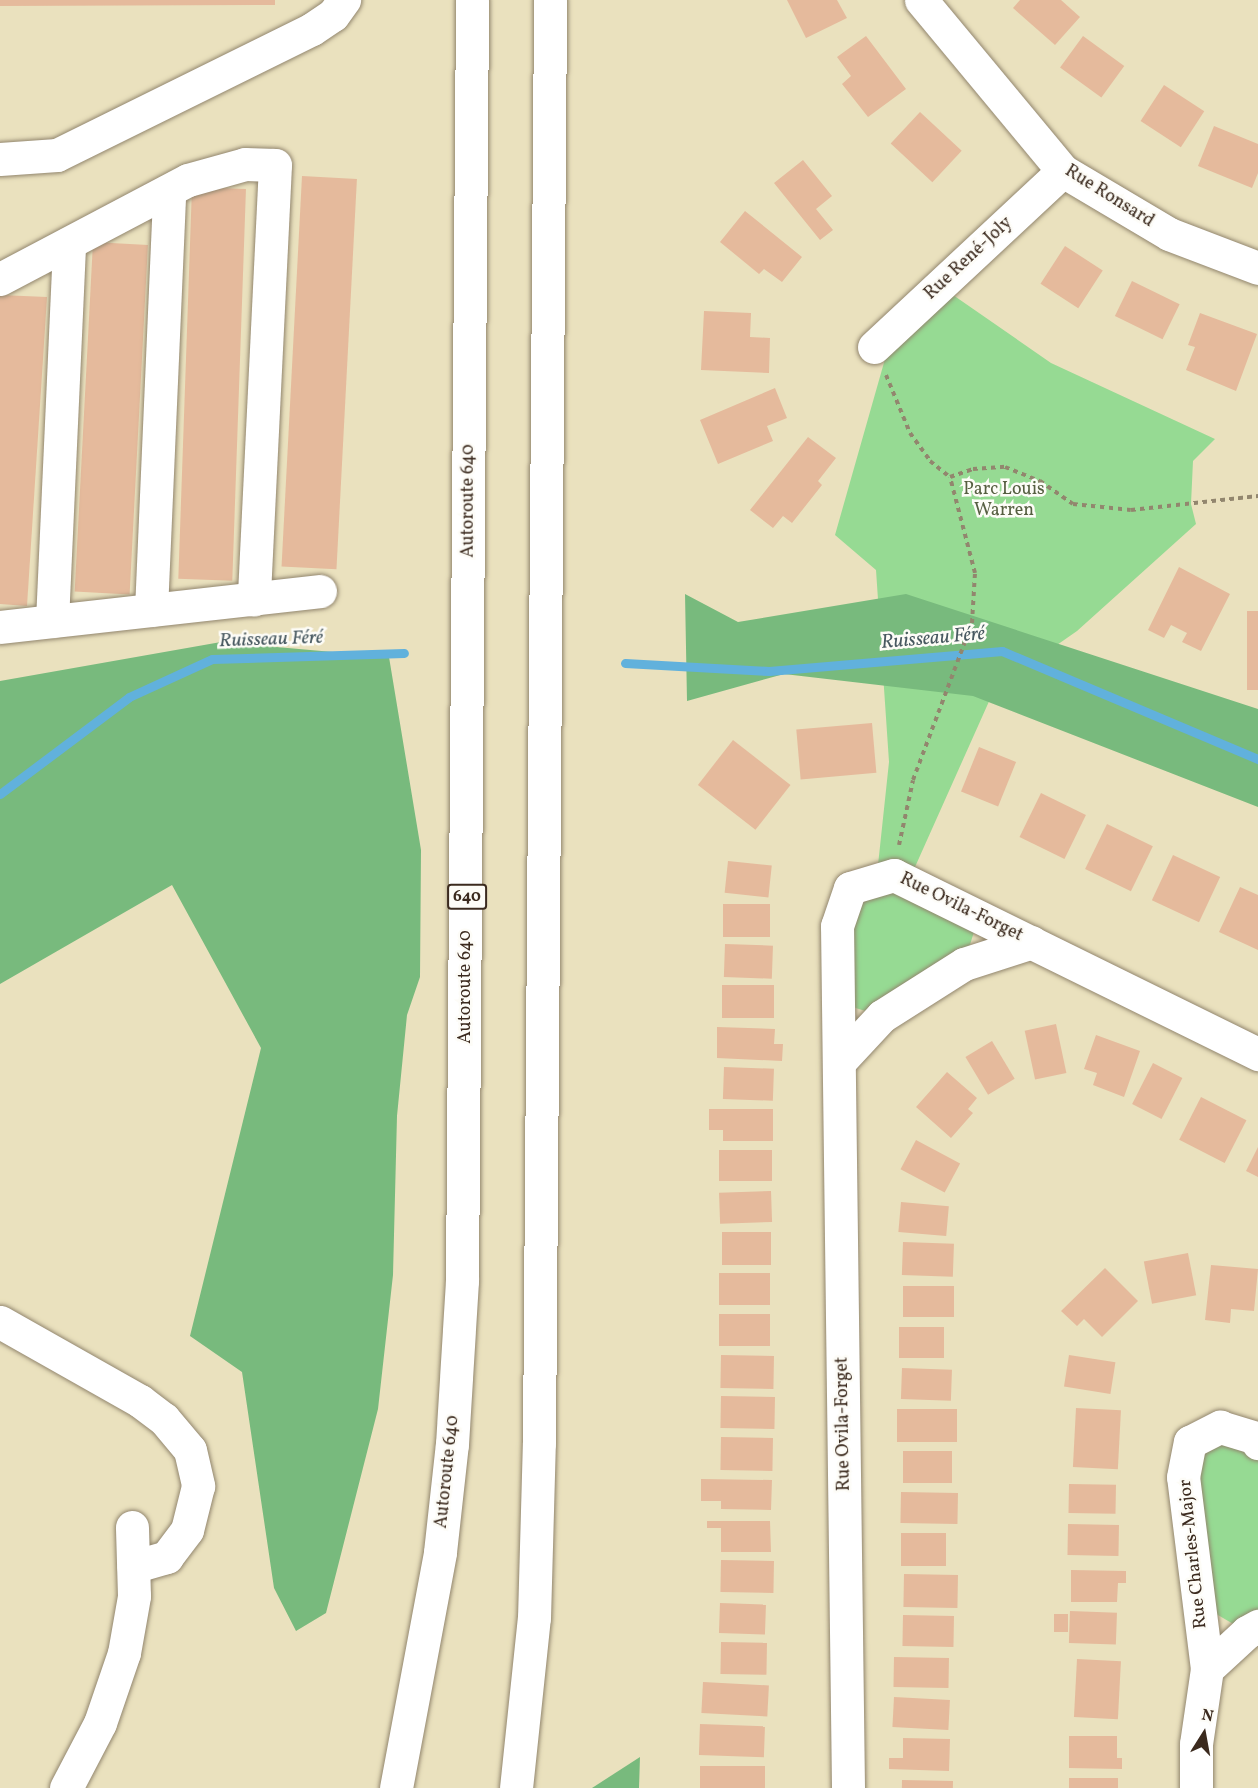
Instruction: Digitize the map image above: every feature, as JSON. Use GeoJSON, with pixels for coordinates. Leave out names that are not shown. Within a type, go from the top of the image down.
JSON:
{"type":"FeatureCollection","features":[{"type":"Feature","properties":{"kind":"main road"},"geometry":{"type":"LineString","coordinates":[[0,159],[57,155],[312,28],[333,15],[344,0]]}},
{"type":"Feature","properties":{"kind":"main road","name":"Autoroute 640"},"geometry":{"type":"LineString","coordinates":[[396,1788],[440,1552],[452,1444],[462,1281],[472,0]]}},
{"type":"Feature","properties":{"kind":"main road"},"geometry":{"type":"LineString","coordinates":[[516,1788],[533,1630],[539,1443],[550,0]]}},
{"type":"Feature","properties":{"kind":"main road","name":"Rue Ronsard"},"geometry":{"type":"LineString","coordinates":[[921,0],[1063,171],[1169,234],[1258,268]]}},
{"type":"Feature","properties":{"kind":"main road"},"geometry":{"type":"LineString","coordinates":[[0,279],[169,190],[219,169],[245,164],[275,165],[254,599]]}},
{"type":"Feature","properties":{"kind":"main road","name":"Rue René-Joly"},"geometry":{"type":"LineString","coordinates":[[874,347],[1063,171]]}},
{"type":"Feature","properties":{"kind":"main road"},"geometry":{"type":"LineString","coordinates":[[152,610],[169,190]]}},
{"type":"Feature","properties":{"kind":"main road"},"geometry":{"type":"LineString","coordinates":[[52,621],[69,243]]}},
{"type":"Feature","properties":{"kind":"main road"},"geometry":{"type":"LineString","coordinates":[[0,627],[320,591]]}},
{"type":"Feature","properties":{"kind":"main road","name":"Rue Ovila-Forget"},"geometry":{"type":"LineString","coordinates":[[848,1788],[841,1060],[837,926],[850,888],[894,875],[1258,1054]]}},
{"type":"Feature","properties":{"kind":"main road","name":"Rue Ovila-Forget"},"geometry":{"type":"LineString","coordinates":[[841,1060],[882,1016],[964,964],[1032,942]]}},
{"type":"Feature","properties":{"kind":"main road"},"geometry":{"type":"LineString","coordinates":[[0,1322],[141,1401],[164,1419],[190,1450],[198,1486],[187,1530],[167,1557],[133,1568]]}},
{"type":"Feature","properties":{"kind":"main road","name":"Rue Charles-Major"},"geometry":{"type":"LineString","coordinates":[[1196,1788],[1196,1744],[1207,1669],[1183,1478],[1190,1443],[1220,1427],[1255,1438],[1258,1443]]}},
{"type":"Feature","properties":{"kind":"main road"},"geometry":{"type":"LineString","coordinates":[[66,1788],[100,1723],[124,1653],[133,1605],[132,1527]]}},
{"type":"Feature","properties":{"kind":"main road","name":"Rue Charles-Major"},"geometry":{"type":"LineString","coordinates":[[1207,1669],[1246,1632],[1258,1626]]}},
{"type":"Feature","properties":{"kind":"path"},"geometry":{"type":"LineString","coordinates":[[874,347],[910,433],[930,461],[950,477],[975,573],[972,623],[913,780],[898,849]]}},
{"type":"Feature","properties":{"kind":"path"},"geometry":{"type":"LineString","coordinates":[[950,477],[973,469],[1005,467],[1040,481],[1073,504],[1131,510],[1258,496]]}},
{"type":"Feature","properties":{"kind":"green space","name":"Parc Louis Warren"},"geometry":{"type":"Polygon","coordinates":[[[953,295],[1051,363],[1215,439],[1193,461],[1191,504],[1196,524],[1077,631],[995,688],[915,867],[878,865],[889,762],[876,570],[835,535],[887,352],[953,295]]]}},
{"type":"Feature","properties":{"kind":"green space"},"geometry":{"type":"Polygon","coordinates":[[[685,594],[738,622],[906,594],[1258,709],[1258,807],[973,696],[784,674],[687,701],[685,594]]]}},
{"type":"Feature","properties":{"kind":"green space"},"geometry":{"type":"Polygon","coordinates":[[[221,642],[389,657],[421,850],[420,977],[407,1015],[397,1116],[393,1275],[378,1409],[326,1613],[296,1631],[274,1588],[242,1372],[190,1336],[261,1048],[172,885],[0,984],[0,681],[221,642]]]}},
{"type":"Feature","properties":{"kind":"green space"},"geometry":{"type":"Polygon","coordinates":[[[894,875],[977,922],[964,964],[882,1016],[849,1006],[850,888],[894,875]]]}},
{"type":"Feature","properties":{"kind":"green space"},"geometry":{"type":"Polygon","coordinates":[[[1190,1442],[1258,1443],[1258,1626],[1247,1632],[1199,1604],[1190,1442]]]}},
{"type":"Feature","properties":{"kind":"green space"},"geometry":{"type":"Polygon","coordinates":[[[640,1757],[639,1788],[592,1788],[640,1757]]]}},
{"type":"Feature","properties":{"kind":"building"},"geometry":{"type":"Polygon","coordinates":[[[0,0],[275,0],[275,5],[0,6],[0,0]]]}},
{"type":"Feature","properties":{"kind":"building"},"geometry":{"type":"Polygon","coordinates":[[[787,0],[837,0],[847,18],[806,38],[787,0]]]}},
{"type":"Feature","properties":{"kind":"building"},"geometry":{"type":"Polygon","coordinates":[[[1020,0],[1061,0],[1080,17],[1055,45],[1013,8],[1020,0]]]}},
{"type":"Feature","properties":{"kind":"building"},"geometry":{"type":"Polygon","coordinates":[[[866,36],[906,89],[868,117],[842,84],[851,76],[837,57],[866,36]]]}},
{"type":"Feature","properties":{"kind":"building"},"geometry":{"type":"Polygon","coordinates":[[[1083,36],[1124,66],[1101,98],[1060,68],[1083,36]]]}},
{"type":"Feature","properties":{"kind":"building"},"geometry":{"type":"Polygon","coordinates":[[[1164,85],[1204,111],[1181,147],[1141,121],[1164,85]]]}},
{"type":"Feature","properties":{"kind":"building"},"geometry":{"type":"Polygon","coordinates":[[[920,112],[962,151],[932,182],[891,143],[920,112]]]}},
{"type":"Feature","properties":{"kind":"building"},"geometry":{"type":"Polygon","coordinates":[[[1214,126],[1258,144],[1258,173],[1252,188],[1198,166],[1214,126]]]}},
{"type":"Feature","properties":{"kind":"building"},"geometry":{"type":"Polygon","coordinates":[[[803,160],[832,196],[816,209],[833,230],[820,240],[774,183],[803,160]]]}},
{"type":"Feature","properties":{"kind":"building"},"geometry":{"type":"Polygon","coordinates":[[[302,176],[357,179],[336,569],[282,566],[302,176]]]}},
{"type":"Feature","properties":{"kind":"building"},"geometry":{"type":"Polygon","coordinates":[[[192,187],[246,189],[232,581],[178,579],[192,187]]]}},
{"type":"Feature","properties":{"kind":"building"},"geometry":{"type":"Polygon","coordinates":[[[745,211],[802,257],[782,282],[764,269],[759,274],[720,242],[745,211]]]}},
{"type":"Feature","properties":{"kind":"building"},"geometry":{"type":"Polygon","coordinates":[[[93,242],[148,245],[130,594],[75,592],[93,242]]]}},
{"type":"Feature","properties":{"kind":"building"},"geometry":{"type":"Polygon","coordinates":[[[1065,246],[1103,271],[1078,308],[1040,284],[1065,246]]]}},
{"type":"Feature","properties":{"kind":"building"},"geometry":{"type":"Polygon","coordinates":[[[1132,281],[1180,304],[1163,339],[1115,316],[1132,281]]]}},
{"type":"Feature","properties":{"kind":"building"},"geometry":{"type":"Polygon","coordinates":[[[0,295],[47,297],[27,606],[0,604],[0,295]]]}},
{"type":"Feature","properties":{"kind":"building"},"geometry":{"type":"Polygon","coordinates":[[[704,311],[751,313],[750,337],[770,338],[769,373],[701,370],[704,311]]]}},
{"type":"Feature","properties":{"kind":"building"},"geometry":{"type":"Polygon","coordinates":[[[1200,313],[1257,334],[1236,391],[1186,370],[1195,347],[1188,345],[1200,313]]]}},
{"type":"Feature","properties":{"kind":"building"},"geometry":{"type":"Polygon","coordinates":[[[775,388],[787,418],[767,426],[773,441],[718,464],[700,420],[775,388]]]}},
{"type":"Feature","properties":{"kind":"building"},"geometry":{"type":"Polygon","coordinates":[[[808,437],[836,458],[818,481],[822,485],[792,523],[783,516],[773,528],[750,510],[808,437]]]}},
{"type":"Feature","properties":{"kind":"building"},"geometry":{"type":"Polygon","coordinates":[[[1179,567],[1230,594],[1201,651],[1182,642],[1187,633],[1171,625],[1164,638],[1148,630],[1179,567]]]}},
{"type":"Feature","properties":{"kind":"building"},"geometry":{"type":"Polygon","coordinates":[[[1247,611],[1258,611],[1258,690],[1247,690],[1247,611]]]}},
{"type":"Feature","properties":{"kind":"building"},"geometry":{"type":"Polygon","coordinates":[[[872,723],[876,773],[801,779],[796,730],[872,723]]]}},
{"type":"Feature","properties":{"kind":"building"},"geometry":{"type":"Polygon","coordinates":[[[733,740],[791,785],[755,830],[698,785],[733,740]]]}},
{"type":"Feature","properties":{"kind":"building"},"geometry":{"type":"Polygon","coordinates":[[[979,747],[1016,762],[998,806],[961,792],[979,747]]]}},
{"type":"Feature","properties":{"kind":"building"},"geometry":{"type":"Polygon","coordinates":[[[1041,793],[1086,815],[1064,859],[1020,837],[1041,793]]]}},
{"type":"Feature","properties":{"kind":"building"},"geometry":{"type":"Polygon","coordinates":[[[1107,824],[1153,846],[1131,891],[1085,869],[1107,824]]]}},
{"type":"Feature","properties":{"kind":"building"},"geometry":{"type":"Polygon","coordinates":[[[1173,855],[1220,877],[1199,922],[1152,900],[1173,855]]]}},
{"type":"Feature","properties":{"kind":"building"},"geometry":{"type":"Polygon","coordinates":[[[728,861],[772,866],[768,897],[725,893],[728,861]]]}},
{"type":"Feature","properties":{"kind":"building"},"geometry":{"type":"Polygon","coordinates":[[[1240,887],[1258,895],[1258,950],[1219,932],[1240,887]]]}},
{"type":"Feature","properties":{"kind":"building"},"geometry":{"type":"Polygon","coordinates":[[[723,904],[770,904],[770,937],[723,937],[723,904]]]}},
{"type":"Feature","properties":{"kind":"building"},"geometry":{"type":"Polygon","coordinates":[[[725,944],[773,946],[772,979],[724,977],[725,944]]]}},
{"type":"Feature","properties":{"kind":"building"},"geometry":{"type":"Polygon","coordinates":[[[722,985],[774,985],[774,1018],[722,1018],[722,985]]]}},
{"type":"Feature","properties":{"kind":"building"},"geometry":{"type":"Polygon","coordinates":[[[1056,1024],[1066,1073],[1035,1080],[1025,1031],[1056,1024]]]}},
{"type":"Feature","properties":{"kind":"building"},"geometry":{"type":"Polygon","coordinates":[[[717,1027],[775,1029],[774,1044],[783,1044],[782,1061],[717,1058],[717,1027]]]}},
{"type":"Feature","properties":{"kind":"building"},"geometry":{"type":"Polygon","coordinates":[[[1096,1035],[1140,1051],[1124,1097],[1093,1085],[1097,1073],[1084,1069],[1096,1035]]]}},
{"type":"Feature","properties":{"kind":"building"},"geometry":{"type":"Polygon","coordinates":[[[992,1041],[1015,1079],[988,1095],[965,1057],[992,1041]]]}},
{"type":"Feature","properties":{"kind":"building"},"geometry":{"type":"Polygon","coordinates":[[[1153,1063],[1182,1078],[1162,1119],[1132,1104],[1153,1063]]]}},
{"type":"Feature","properties":{"kind":"building"},"geometry":{"type":"Polygon","coordinates":[[[724,1067],[774,1069],[773,1101],[723,1099],[724,1067]]]}},
{"type":"Feature","properties":{"kind":"building"},"geometry":{"type":"Polygon","coordinates":[[[947,1072],[977,1098],[968,1109],[973,1113],[951,1138],[916,1107],[947,1072]]]}},
{"type":"Feature","properties":{"kind":"building"},"geometry":{"type":"Polygon","coordinates":[[[1201,1097],[1246,1120],[1225,1163],[1179,1140],[1201,1097]]]}},
{"type":"Feature","properties":{"kind":"building"},"geometry":{"type":"Polygon","coordinates":[[[709,1109],[773,1109],[773,1141],[723,1141],[723,1130],[709,1130],[709,1109]]]}},
{"type":"Feature","properties":{"kind":"building"},"geometry":{"type":"Polygon","coordinates":[[[916,1140],[960,1163],[945,1193],[901,1169],[916,1140]]]}},
{"type":"Feature","properties":{"kind":"building"},"geometry":{"type":"Polygon","coordinates":[[[1258,1147],[1258,1177],[1246,1171],[1258,1147]]]}},
{"type":"Feature","properties":{"kind":"building"},"geometry":{"type":"Polygon","coordinates":[[[719,1150],[772,1150],[772,1181],[719,1181],[719,1150]]]}},
{"type":"Feature","properties":{"kind":"building"},"geometry":{"type":"Polygon","coordinates":[[[771,1191],[772,1222],[720,1224],[719,1193],[771,1191]]]}},
{"type":"Feature","properties":{"kind":"building"},"geometry":{"type":"Polygon","coordinates":[[[901,1202],[949,1206],[946,1236],[898,1232],[901,1202]]]}},
{"type":"Feature","properties":{"kind":"building"},"geometry":{"type":"Polygon","coordinates":[[[722,1232],[771,1232],[771,1265],[722,1265],[722,1232]]]}},
{"type":"Feature","properties":{"kind":"building"},"geometry":{"type":"Polygon","coordinates":[[[903,1242],[954,1244],[953,1277],[902,1275],[903,1242]]]}},
{"type":"Feature","properties":{"kind":"building"},"geometry":{"type":"Polygon","coordinates":[[[1188,1253],[1196,1295],[1152,1304],[1144,1262],[1188,1253]]]}},
{"type":"Feature","properties":{"kind":"building"},"geometry":{"type":"Polygon","coordinates":[[[1211,1265],[1258,1269],[1254,1311],[1231,1309],[1230,1323],[1205,1320],[1211,1265]]]}},
{"type":"Feature","properties":{"kind":"building"},"geometry":{"type":"Polygon","coordinates":[[[1105,1268],[1138,1301],[1102,1337],[1084,1319],[1077,1326],[1061,1311],[1105,1268]]]}},
{"type":"Feature","properties":{"kind":"building"},"geometry":{"type":"Polygon","coordinates":[[[719,1273],[770,1273],[770,1305],[719,1305],[719,1273]]]}},
{"type":"Feature","properties":{"kind":"building"},"geometry":{"type":"Polygon","coordinates":[[[903,1286],[954,1286],[954,1317],[903,1317],[903,1286]]]}},
{"type":"Feature","properties":{"kind":"building"},"geometry":{"type":"Polygon","coordinates":[[[719,1314],[770,1314],[770,1346],[719,1346],[719,1314]]]}},
{"type":"Feature","properties":{"kind":"building"},"geometry":{"type":"Polygon","coordinates":[[[899,1327],[944,1327],[944,1358],[899,1358],[899,1327]]]}},
{"type":"Feature","properties":{"kind":"building"},"geometry":{"type":"Polygon","coordinates":[[[721,1355],[774,1356],[773,1389],[720,1388],[721,1355]]]}},
{"type":"Feature","properties":{"kind":"building"},"geometry":{"type":"Polygon","coordinates":[[[1069,1355],[1115,1362],[1110,1394],[1064,1387],[1069,1355]]]}},
{"type":"Feature","properties":{"kind":"building"},"geometry":{"type":"Polygon","coordinates":[[[902,1368],[952,1370],[951,1401],[901,1399],[902,1368]]]}},
{"type":"Feature","properties":{"kind":"building"},"geometry":{"type":"Polygon","coordinates":[[[721,1396],[775,1397],[774,1429],[720,1428],[721,1396]]]}},
{"type":"Feature","properties":{"kind":"building"},"geometry":{"type":"Polygon","coordinates":[[[1076,1408],[1121,1410],[1118,1469],[1073,1467],[1076,1408]]]}},
{"type":"Feature","properties":{"kind":"building"},"geometry":{"type":"Polygon","coordinates":[[[897,1409],[957,1409],[957,1442],[897,1442],[897,1409]]]}},
{"type":"Feature","properties":{"kind":"building"},"geometry":{"type":"Polygon","coordinates":[[[721,1437],[773,1438],[772,1471],[720,1470],[721,1437]]]}},
{"type":"Feature","properties":{"kind":"building"},"geometry":{"type":"Polygon","coordinates":[[[903,1451],[952,1451],[952,1483],[903,1483],[903,1451]]]}},
{"type":"Feature","properties":{"kind":"building"},"geometry":{"type":"Polygon","coordinates":[[[701,1479],[772,1480],[771,1510],[721,1509],[721,1501],[701,1501],[701,1479]]]}},
{"type":"Feature","properties":{"kind":"building"},"geometry":{"type":"Polygon","coordinates":[[[1069,1484],[1116,1485],[1115,1514],[1068,1513],[1069,1484]]]}},
{"type":"Feature","properties":{"kind":"building"},"geometry":{"type":"Polygon","coordinates":[[[901,1492],[958,1493],[957,1524],[900,1523],[901,1492]]]}},
{"type":"Feature","properties":{"kind":"building"},"geometry":{"type":"Polygon","coordinates":[[[707,1521],[770,1521],[771,1552],[721,1552],[721,1528],[707,1528],[707,1521]]]}},
{"type":"Feature","properties":{"kind":"building"},"geometry":{"type":"Polygon","coordinates":[[[1068,1524],[1119,1525],[1118,1556],[1067,1555],[1068,1524]]]}},
{"type":"Feature","properties":{"kind":"building"},"geometry":{"type":"Polygon","coordinates":[[[901,1533],[946,1533],[946,1566],[901,1566],[901,1533]]]}},
{"type":"Feature","properties":{"kind":"building"},"geometry":{"type":"Polygon","coordinates":[[[721,1560],[774,1561],[773,1593],[720,1592],[721,1560]]]}},
{"type":"Feature","properties":{"kind":"building"},"geometry":{"type":"Polygon","coordinates":[[[1071,1570],[1126,1571],[1126,1583],[1118,1583],[1117,1602],[1071,1602],[1071,1570]]]}},
{"type":"Feature","properties":{"kind":"building"},"geometry":{"type":"Polygon","coordinates":[[[904,1574],[958,1575],[957,1608],[903,1607],[904,1574]]]}},
{"type":"Feature","properties":{"kind":"building"},"geometry":{"type":"Polygon","coordinates":[[[720,1603],[766,1605],[765,1635],[719,1633],[720,1603]]]}},
{"type":"Feature","properties":{"kind":"building"},"geometry":{"type":"Polygon","coordinates":[[[1070,1611],[1117,1613],[1116,1645],[1069,1643],[1070,1611]]]}},
{"type":"Feature","properties":{"kind":"building"},"geometry":{"type":"Polygon","coordinates":[[[1054,1614],[1068,1614],[1068,1632],[1054,1632],[1054,1614]]]}},
{"type":"Feature","properties":{"kind":"building"},"geometry":{"type":"Polygon","coordinates":[[[903,1615],[954,1616],[953,1647],[902,1646],[903,1615]]]}},
{"type":"Feature","properties":{"kind":"building"},"geometry":{"type":"Polygon","coordinates":[[[721,1642],[767,1643],[766,1675],[720,1674],[721,1642]]]}},
{"type":"Feature","properties":{"kind":"building"},"geometry":{"type":"Polygon","coordinates":[[[894,1657],[949,1658],[948,1688],[893,1687],[894,1657]]]}},
{"type":"Feature","properties":{"kind":"building"},"geometry":{"type":"Polygon","coordinates":[[[1077,1659],[1121,1661],[1118,1719],[1074,1717],[1077,1659]]]}},
{"type":"Feature","properties":{"kind":"building"},"geometry":{"type":"Polygon","coordinates":[[[703,1682],[769,1685],[767,1716],[701,1713],[703,1682]]]}},
{"type":"Feature","properties":{"kind":"building"},"geometry":{"type":"Polygon","coordinates":[[[894,1697],[950,1700],[948,1730],[892,1727],[894,1697]]]}},
{"type":"Feature","properties":{"kind":"building"},"geometry":{"type":"Polygon","coordinates":[[[700,1724],[765,1726],[764,1757],[699,1755],[700,1724]]]}},
{"type":"Feature","properties":{"kind":"building"},"geometry":{"type":"Polygon","coordinates":[[[1069,1736],[1117,1736],[1117,1758],[1122,1758],[1122,1769],[1069,1768],[1069,1736]]]}},
{"type":"Feature","properties":{"kind":"building"},"geometry":{"type":"Polygon","coordinates":[[[903,1738],[950,1739],[949,1771],[889,1769],[889,1758],[903,1758],[903,1738]]]}},
{"type":"Feature","properties":{"kind":"building"},"geometry":{"type":"Polygon","coordinates":[[[700,1766],[765,1766],[765,1788],[700,1788],[700,1766]]]}},
{"type":"Feature","properties":{"kind":"building"},"geometry":{"type":"Polygon","coordinates":[[[1069,1778],[1118,1778],[1118,1788],[1069,1788],[1069,1778]]]}},
{"type":"Feature","properties":{"kind":"building"},"geometry":{"type":"Polygon","coordinates":[[[902,1780],[953,1781],[953,1788],[902,1788],[902,1780]]]}},
{"type":"Feature","properties":{"kind":"waterway","name":"Ruisseau Féré"},"geometry":{"type":"LineString","coordinates":[[625,663],[769,671],[1002,651],[1258,759]]}},
{"type":"Feature","properties":{"kind":"waterway","name":"Ruisseau Féré"},"geometry":{"type":"LineString","coordinates":[[0,794],[129,697],[212,659],[404,653]]}}]}
